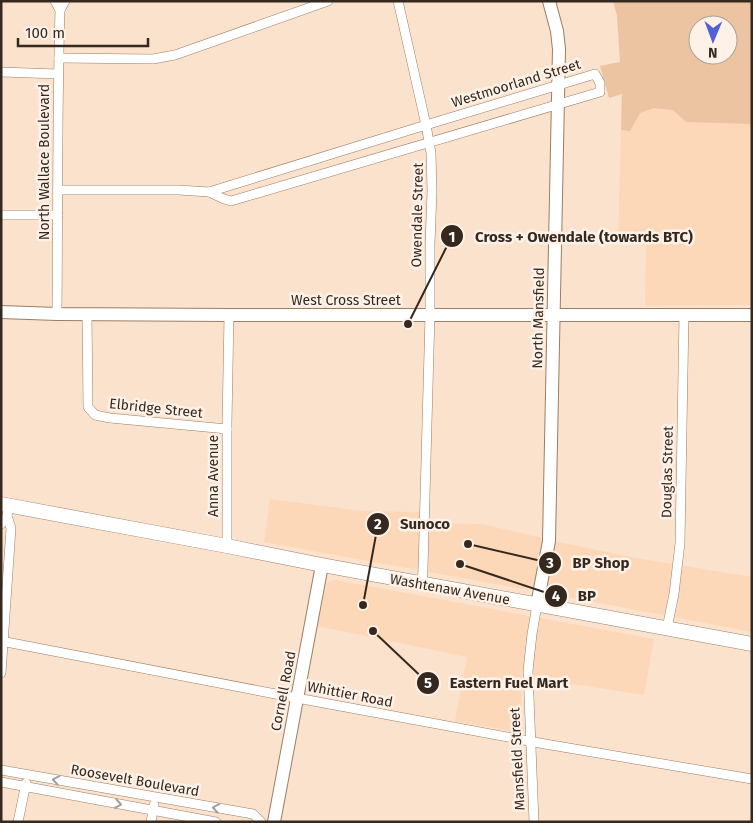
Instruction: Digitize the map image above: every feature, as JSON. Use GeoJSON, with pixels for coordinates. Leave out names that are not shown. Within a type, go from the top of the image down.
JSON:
{"type":"FeatureCollection","features":[{"type":"Feature","properties":{"kind":"main road","name":"Washtenaw Avenue"},"geometry":{"type":"LineString","coordinates":[[6,508],[227,546],[322,566],[752,644]]}},
{"type":"Feature","properties":{"kind":"street","name":"North Wallace Boulevard"},"geometry":{"type":"LineString","coordinates":[[57,314],[58,5],[66,1]]}},
{"type":"Feature","properties":{"kind":"street"},"geometry":{"type":"LineString","coordinates":[[58,58],[153,58],[175,55],[328,1]]}},
{"type":"Feature","properties":{"kind":"street","name":"Owendale Street"},"geometry":{"type":"LineString","coordinates":[[398,1],[431,153],[430,315],[422,583]]}},
{"type":"Feature","properties":{"kind":"street","name":"North Mansfield"},"geometry":{"type":"LineString","coordinates":[[537,605],[549,541],[559,49],[557,31],[549,1]]}},
{"type":"Feature","properties":{"kind":"street"},"geometry":{"type":"LineString","coordinates":[[1,72],[58,74]]}},
{"type":"Feature","properties":{"kind":"street","name":"Westmoorland Street"},"geometry":{"type":"LineString","coordinates":[[58,190],[179,190],[209,192],[232,201],[600,92],[600,83],[595,74],[209,192]]}},
{"type":"Feature","properties":{"kind":"street"},"geometry":{"type":"LineString","coordinates":[[1,215],[58,215]]}},
{"type":"Feature","properties":{"kind":"street","name":"West Cross Street"},"geometry":{"type":"LineString","coordinates":[[1,312],[229,315],[752,315]]}},
{"type":"Feature","properties":{"kind":"street","name":"Elbridge Street"},"geometry":{"type":"LineString","coordinates":[[87,314],[88,407],[95,415],[227,429]]}},
{"type":"Feature","properties":{"kind":"street","name":"Anna Avenue"},"geometry":{"type":"LineString","coordinates":[[227,546],[229,315]]}},
{"type":"Feature","properties":{"kind":"street","name":"Douglas Street"},"geometry":{"type":"LineString","coordinates":[[667,628],[674,594],[680,543],[684,315]]}},
{"type":"Feature","properties":{"kind":"street"},"geometry":{"type":"LineString","coordinates":[[1,524],[6,508]]}},
{"type":"Feature","properties":{"kind":"street"},"geometry":{"type":"LineString","coordinates":[[1,673],[11,528],[6,508]]}},
{"type":"Feature","properties":{"kind":"street","name":"Cornell Road"},"geometry":{"type":"LineString","coordinates":[[274,822],[322,566]]}},
{"type":"Feature","properties":{"kind":"street","name":"Mansfield Street"},"geometry":{"type":"LineString","coordinates":[[534,822],[528,663],[537,605]]}},
{"type":"Feature","properties":{"kind":"street","name":"Whittier Road"},"geometry":{"type":"LineString","coordinates":[[2,641],[297,698],[752,779]]}},
{"type":"Feature","properties":{"kind":"street","name":"Roosevelt Boulevard"},"geometry":{"type":"LineString","coordinates":[[1,770],[253,814],[261,822]]}},
{"type":"Feature","properties":{"kind":"street"},"geometry":{"type":"LineString","coordinates":[[18,822],[28,776]]}},
{"type":"Feature","properties":{"kind":"street","name":"Roosevelt Boulevard"},"geometry":{"type":"LineString","coordinates":[[1,782],[216,822]]}},
{"type":"Feature","properties":{"kind":"street"},"geometry":{"type":"LineString","coordinates":[[151,822],[156,798]]}},
{"type":"Feature","properties":{"kind":"shaded area"},"geometry":{"type":"Polygon","coordinates":[[[613,1],[752,1],[752,305],[645,306],[646,238],[618,238],[622,94],[609,98],[600,66],[620,62],[617,15],[613,1]]]}},
{"type":"Feature","properties":{"kind":"shaded area"},"geometry":{"type":"Polygon","coordinates":[[[613,1],[752,1],[752,124],[686,122],[673,110],[654,108],[640,113],[630,131],[621,130],[622,94],[609,98],[600,66],[620,62],[617,15],[613,1]]]}},
{"type":"Feature","properties":{"kind":"shaded area"},"geometry":{"type":"Polygon","coordinates":[[[270,499],[363,511],[419,512],[419,523],[482,524],[543,538],[534,584],[531,588],[523,589],[264,542],[270,499]]]}},
{"type":"Feature","properties":{"kind":"shaded area"},"geometry":{"type":"Polygon","coordinates":[[[554,541],[631,557],[752,577],[752,632],[552,594],[549,592],[547,584],[554,541]]]}},
{"type":"Feature","properties":{"kind":"shaded area"},"geometry":{"type":"Polygon","coordinates":[[[336,580],[654,639],[644,695],[522,676],[523,725],[518,731],[455,721],[467,657],[317,626],[326,584],[336,580]]]}},
{"type":"Feature","properties":{"kind":"place","name":"Cross + Owendale (towards BTC)"},"geometry":{"type":"Point","coordinates":[408,324]}},
{"type":"Feature","properties":{"kind":"place","name":"BP Shop"},"geometry":{"type":"Point","coordinates":[468,544]}},
{"type":"Feature","properties":{"kind":"place","name":"BP"},"geometry":{"type":"Point","coordinates":[460,564]}},
{"type":"Feature","properties":{"kind":"place","name":"Sunoco"},"geometry":{"type":"Point","coordinates":[363,605]}},
{"type":"Feature","properties":{"kind":"place","name":"Eastern Fuel Mart"},"geometry":{"type":"Point","coordinates":[373,631]}}]}
